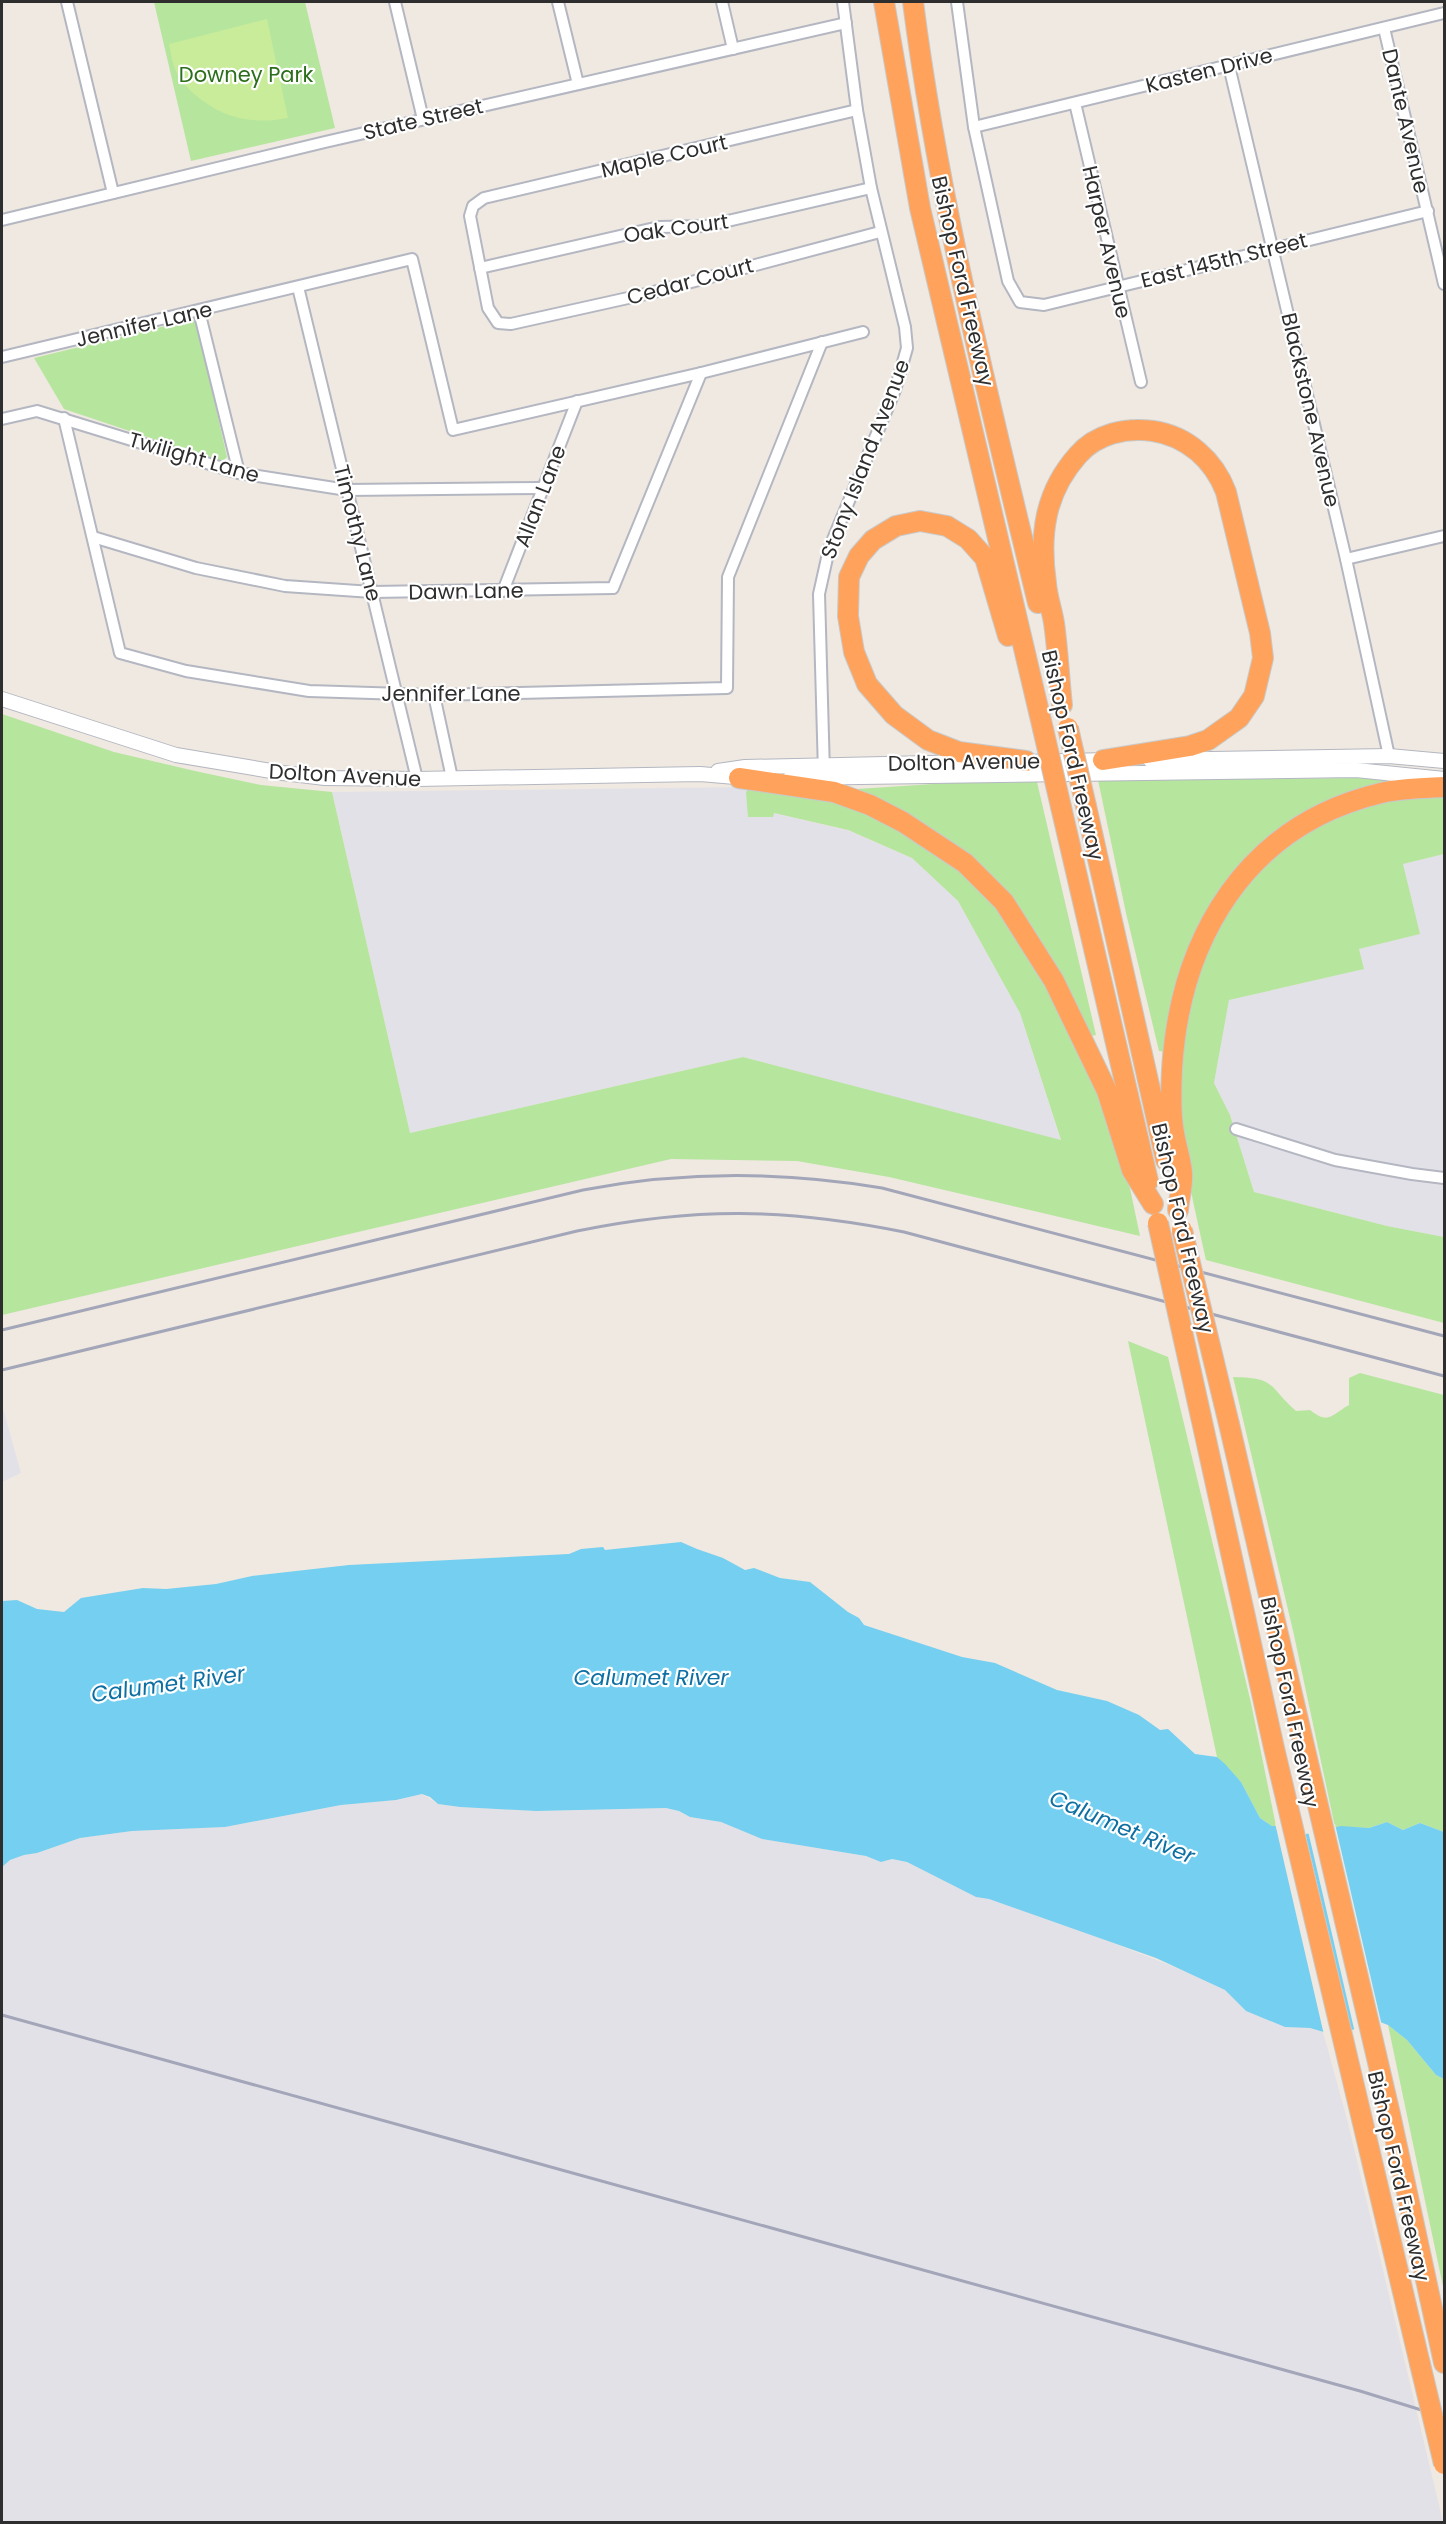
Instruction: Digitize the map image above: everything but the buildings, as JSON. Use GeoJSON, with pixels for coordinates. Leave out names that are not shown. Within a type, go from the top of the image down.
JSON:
{"type":"FeatureCollection","features":[{"type":"Feature","properties":{"kind":"highway","name":"Bishop Ford Freeway"},"geometry":{"type":"LineString","coordinates":[[884,2],[920,208],[1156,1214],[1274,1748],[1360,2120],[1444,2464]]}},
{"type":"Feature","properties":{"kind":"highway","name":"Bishop Ford Freeway"},"geometry":{"type":"LineString","coordinates":[[913,2],[932,130],[951,232],[1390,2114],[1444,2363]]}},
{"type":"Feature","properties":{"kind":"highway"},"geometry":{"type":"LineString","coordinates":[[1062,705],[1054,622],[1043,556],[1045,522],[1052,493],[1071,462],[1083,448],[1101,436],[1144,429],[1166,433],[1194,446],[1221,478],[1260,633],[1263,658],[1259,681],[1254,696],[1239,718],[1208,740],[1190,746],[1103,760]]}},
{"type":"Feature","properties":{"kind":"highway"},"geometry":{"type":"LineString","coordinates":[[1026,761],[959,752],[928,740],[894,715],[867,684],[854,652],[848,616],[849,577],[859,556],[873,540],[896,526],[920,521],[947,526],[968,539],[985,558],[1021,676],[1041,720]]}},
{"type":"Feature","properties":{"kind":"highway"},"geometry":{"type":"LineString","coordinates":[[739,778],[834,792],[870,805],[903,822],[965,863],[1004,902],[1054,981],[1107,1091],[1132,1170],[1156,1214]]}},
{"type":"Feature","properties":{"kind":"highway"},"geometry":{"type":"LineString","coordinates":[[1178,1210],[1182,1174],[1173,1131],[1174,1037],[1183,992],[1195,953],[1228,893],[1256,860],[1310,820],[1350,802],[1382,792],[1444,787]]}},
{"type":"Feature","properties":{"kind":"street"},"geometry":{"type":"LineString","coordinates":[[67,2],[113,194]]}},
{"type":"Feature","properties":{"kind":"street"},"geometry":{"type":"LineString","coordinates":[[395,2],[423,119]]}},
{"type":"Feature","properties":{"kind":"street"},"geometry":{"type":"LineString","coordinates":[[558,2],[578,84]]}},
{"type":"Feature","properties":{"kind":"street"},"geometry":{"type":"LineString","coordinates":[[722,2],[733,48]]}},
{"type":"Feature","properties":{"kind":"street","name":"Stony Island Avenue"},"geometry":{"type":"LineString","coordinates":[[824,772],[819,594],[829,549],[887,412],[907,348],[905,327],[871,188],[857,110],[843,2]]}},
{"type":"Feature","properties":{"kind":"street"},"geometry":{"type":"LineString","coordinates":[[957,2],[974,127]]}},
{"type":"Feature","properties":{"kind":"street","name":"Kasten Drive"},"geometry":{"type":"LineString","coordinates":[[974,127],[1444,13]]}},
{"type":"Feature","properties":{"kind":"street","name":"State Street"},"geometry":{"type":"LineString","coordinates":[[2,220],[423,119],[846,23]]}},
{"type":"Feature","properties":{"kind":"street","name":"Dante Avenue"},"geometry":{"type":"LineString","coordinates":[[1384,28],[1444,284]]}},
{"type":"Feature","properties":{"kind":"street","name":"Blackstone Avenue"},"geometry":{"type":"LineString","coordinates":[[1229,66],[1346,560],[1389,756]]}},
{"type":"Feature","properties":{"kind":"street","name":"Harper Avenue"},"geometry":{"type":"LineString","coordinates":[[1074,102],[1141,382]]}},
{"type":"Feature","properties":{"kind":"street","name":"Maple Court"},"geometry":{"type":"LineString","coordinates":[[480,268],[470,216],[473,206],[484,198],[857,110]]}},
{"type":"Feature","properties":{"kind":"street","name":"East 145th Street"},"geometry":{"type":"LineString","coordinates":[[974,127],[1008,282],[1020,302],[1044,304],[1428,211]]}},
{"type":"Feature","properties":{"kind":"street","name":"Oak Court"},"geometry":{"type":"LineString","coordinates":[[480,268],[659,227],[706,226],[871,188]]}},
{"type":"Feature","properties":{"kind":"street","name":"Cedar Court"},"geometry":{"type":"LineString","coordinates":[[480,268],[488,308],[498,323],[511,324],[646,294],[880,232]]}},
{"type":"Feature","properties":{"kind":"street","name":"Jennifer Lane"},"geometry":{"type":"LineString","coordinates":[[2,357],[412,259],[453,430],[701,373],[863,332]]}},
{"type":"Feature","properties":{"kind":"street","name":"Timothy Lane"},"geometry":{"type":"LineString","coordinates":[[298,287],[417,780]]}},
{"type":"Feature","properties":{"kind":"street"},"geometry":{"type":"LineString","coordinates":[[199,311],[239,473]]}},
{"type":"Feature","properties":{"kind":"street","name":"Jennifer Lane"},"geometry":{"type":"LineString","coordinates":[[64,418],[120,653],[186,671],[309,692],[434,695],[727,688],[728,577],[822,342]]}},
{"type":"Feature","properties":{"kind":"street","name":"Dawn Lane"},"geometry":{"type":"LineString","coordinates":[[93,537],[207,571],[285,586],[372,592],[613,588],[701,373]]}},
{"type":"Feature","properties":{"kind":"street","name":"Allan Lane"},"geometry":{"type":"LineString","coordinates":[[503,591],[577,401]]}},
{"type":"Feature","properties":{"kind":"street"},"geometry":{"type":"LineString","coordinates":[[2,419],[37,411],[64,418]]}},
{"type":"Feature","properties":{"kind":"street","name":"Twilight Lane"},"geometry":{"type":"LineString","coordinates":[[64,418],[239,473],[347,490],[542,488]]}},
{"type":"Feature","properties":{"kind":"street"},"geometry":{"type":"LineString","coordinates":[[1346,560],[1444,536]]}},
{"type":"Feature","properties":{"kind":"street"},"geometry":{"type":"LineString","coordinates":[[434,695],[452,778]]}},
{"type":"Feature","properties":{"kind":"street","name":"Dolton Avenue"},"geometry":{"type":"LineString","coordinates":[[2,699],[134,743],[211,762],[326,777],[417,780],[700,774],[739,778],[1026,761],[1389,756],[1444,761]]}},
{"type":"Feature","properties":{"kind":"street","name":"Dolton Avenue"},"geometry":{"type":"LineString","coordinates":[[700,774],[745,766],[824,772],[1356,770],[1444,779]]}},
{"type":"Feature","properties":{"kind":"street"},"geometry":{"type":"LineString","coordinates":[[1236,1129],[1335,1160],[1401,1173],[1444,1178]]}},
{"type":"Feature","properties":{"kind":"shaded area"},"geometry":{"type":"Polygon","coordinates":[[[750,787],[773,813],[847,830],[912,858],[958,901],[1020,1013],[1061,1141],[743,1057],[410,1133],[332,792],[750,787]]]}},
{"type":"Feature","properties":{"kind":"shaded area"},"geometry":{"type":"Polygon","coordinates":[[[1444,854],[1444,1237],[1387,1226],[1254,1192],[1230,1115],[1214,1083],[1229,1000],[1363,969],[1359,949],[1419,934],[1403,864],[1444,854]]]}},
{"type":"Feature","properties":{"kind":"shaded area"},"geometry":{"type":"Polygon","coordinates":[[[2,1405],[21,1473],[2,1482],[2,1405]]]}},
{"type":"Feature","properties":{"kind":"shaded area"},"geometry":{"type":"Polygon","coordinates":[[[422,1794],[438,1804],[460,1807],[536,1811],[666,1808],[690,1817],[721,1822],[762,1839],[866,1856],[881,1862],[892,1859],[907,1862],[976,1897],[989,1899],[1067,1925],[1187,1972],[1225,1990],[1246,2011],[1285,2027],[1310,2028],[1323,2032],[1348,2123],[1443,2522],[2,2522],[2,1867],[10,1860],[80,1838],[132,1831],[225,1827],[341,1805],[396,1800],[422,1794]]]}},
{"type":"Feature","properties":{"kind":"green space","name":"Downey Park"},"geometry":{"type":"Polygon","coordinates":[[[154,2],[305,2],[335,128],[191,161],[154,2]]]}},
{"type":"Feature","properties":{"kind":"green space"},"geometry":{"type":"Polygon","coordinates":[[[267,19],[288,118],[262,121],[226,114],[204,102],[183,83],[174,65],[169,44],[267,19]]]}},
{"type":"Feature","properties":{"kind":"green space"},"geometry":{"type":"Polygon","coordinates":[[[190,320],[195,321],[198,328],[227,457],[224,460],[219,461],[64,409],[34,358],[190,320]]]}},
{"type":"Feature","properties":{"kind":"green space"},"geometry":{"type":"Polygon","coordinates":[[[2,714],[114,752],[261,785],[332,792],[410,1133],[743,1057],[1061,1140],[1020,1013],[958,901],[912,858],[848,830],[774,813],[773,817],[748,817],[746,792],[750,787],[827,799],[888,822],[955,866],[1002,914],[1049,986],[1088,1063],[1127,1174],[1140,1236],[889,1177],[797,1161],[671,1159],[2,1315],[2,714]]]}},
{"type":"Feature","properties":{"kind":"green space"},"geometry":{"type":"Polygon","coordinates":[[[1356,778],[1408,780],[1338,799],[1218,895],[1166,1052],[1159,1051],[1126,913],[1098,780],[1356,778]]]}},
{"type":"Feature","properties":{"kind":"green space"},"geometry":{"type":"Polygon","coordinates":[[[1037,782],[1096,1035],[1091,1036],[1056,969],[1026,922],[857,793],[857,789],[948,783],[1037,782]]]}},
{"type":"Feature","properties":{"kind":"green space"},"geometry":{"type":"Polygon","coordinates":[[[1444,796],[1444,854],[1403,864],[1420,934],[1359,949],[1364,969],[1229,1000],[1214,1083],[1230,1115],[1254,1192],[1387,1226],[1444,1237],[1444,1323],[1206,1260],[1184,1154],[1179,1089],[1186,1015],[1199,966],[1219,920],[1242,884],[1294,840],[1334,817],[1381,802],[1444,796]]]}},
{"type":"Feature","properties":{"kind":"green space"},"geometry":{"type":"Polygon","coordinates":[[[1128,1341],[1168,1357],[1251,1703],[1276,1826],[1260,1818],[1241,1782],[1217,1757],[1128,1341]]]}},
{"type":"Feature","properties":{"kind":"green space"},"geometry":{"type":"Polygon","coordinates":[[[1360,1373],[1444,1395],[1444,1832],[1420,1823],[1403,1830],[1387,1822],[1369,1828],[1335,1827],[1294,1635],[1233,1377],[1258,1379],[1265,1382],[1296,1411],[1310,1410],[1326,1418],[1349,1405],[1349,1378],[1360,1373]]]}},
{"type":"Feature","properties":{"kind":"green space"},"geometry":{"type":"Polygon","coordinates":[[[1388,2025],[1407,2040],[1436,2075],[1444,2079],[1444,2291],[1388,2025]]]}},
{"type":"Feature","properties":{"kind":"water","name":"Calumet River"},"geometry":{"type":"Polygon","coordinates":[[[681,1542],[723,1558],[745,1570],[754,1568],[780,1578],[810,1582],[859,1618],[864,1625],[962,1657],[995,1663],[1057,1690],[1107,1701],[1139,1715],[1160,1730],[1168,1729],[1195,1754],[1217,1757],[1225,1764],[1241,1782],[1260,1818],[1276,1826],[1278,1833],[1302,1835],[1341,1826],[1369,1828],[1387,1822],[1403,1830],[1420,1823],[1444,1832],[1444,2079],[1436,2075],[1407,2040],[1388,2025],[1380,2022],[1334,2035],[1310,2028],[1285,2027],[1246,2011],[1225,1990],[1156,1958],[989,1899],[976,1897],[907,1862],[892,1859],[881,1862],[866,1856],[762,1839],[721,1822],[690,1817],[666,1808],[536,1811],[460,1807],[438,1804],[422,1794],[396,1800],[341,1805],[225,1827],[132,1831],[80,1838],[10,1860],[2,1867],[2,1601],[17,1600],[37,1609],[64,1612],[81,1598],[143,1588],[166,1589],[216,1584],[252,1576],[349,1565],[569,1554],[581,1549],[603,1547],[605,1550],[681,1542]]]}},
{"type":"Feature","properties":{"kind":"pier"},"geometry":{"type":"Polygon","coordinates":[[[1275,1823],[1278,1824],[1280,1831],[1305,1832],[1352,2034],[1342,2038],[1324,2035],[1275,1823]]]}},
{"type":"Feature","properties":{"kind":"pier"},"geometry":{"type":"Polygon","coordinates":[[[1335,1824],[1382,2026],[1355,2033],[1308,1831],[1335,1824]]]}},
{"type":"Feature","properties":{"kind":"railway"},"geometry":{"type":"LineString","coordinates":[[2,1330],[583,1190],[658,1179],[769,1176],[807,1178],[882,1188],[1444,1336]]}},
{"type":"Feature","properties":{"kind":"railway"},"geometry":{"type":"LineString","coordinates":[[2,1370],[577,1231],[661,1218],[740,1213],[819,1218],[904,1232],[1444,1376]]}},
{"type":"Feature","properties":{"kind":"railway"},"geometry":{"type":"LineString","coordinates":[[2,2015],[1360,2391],[1444,2417]]}}]}
